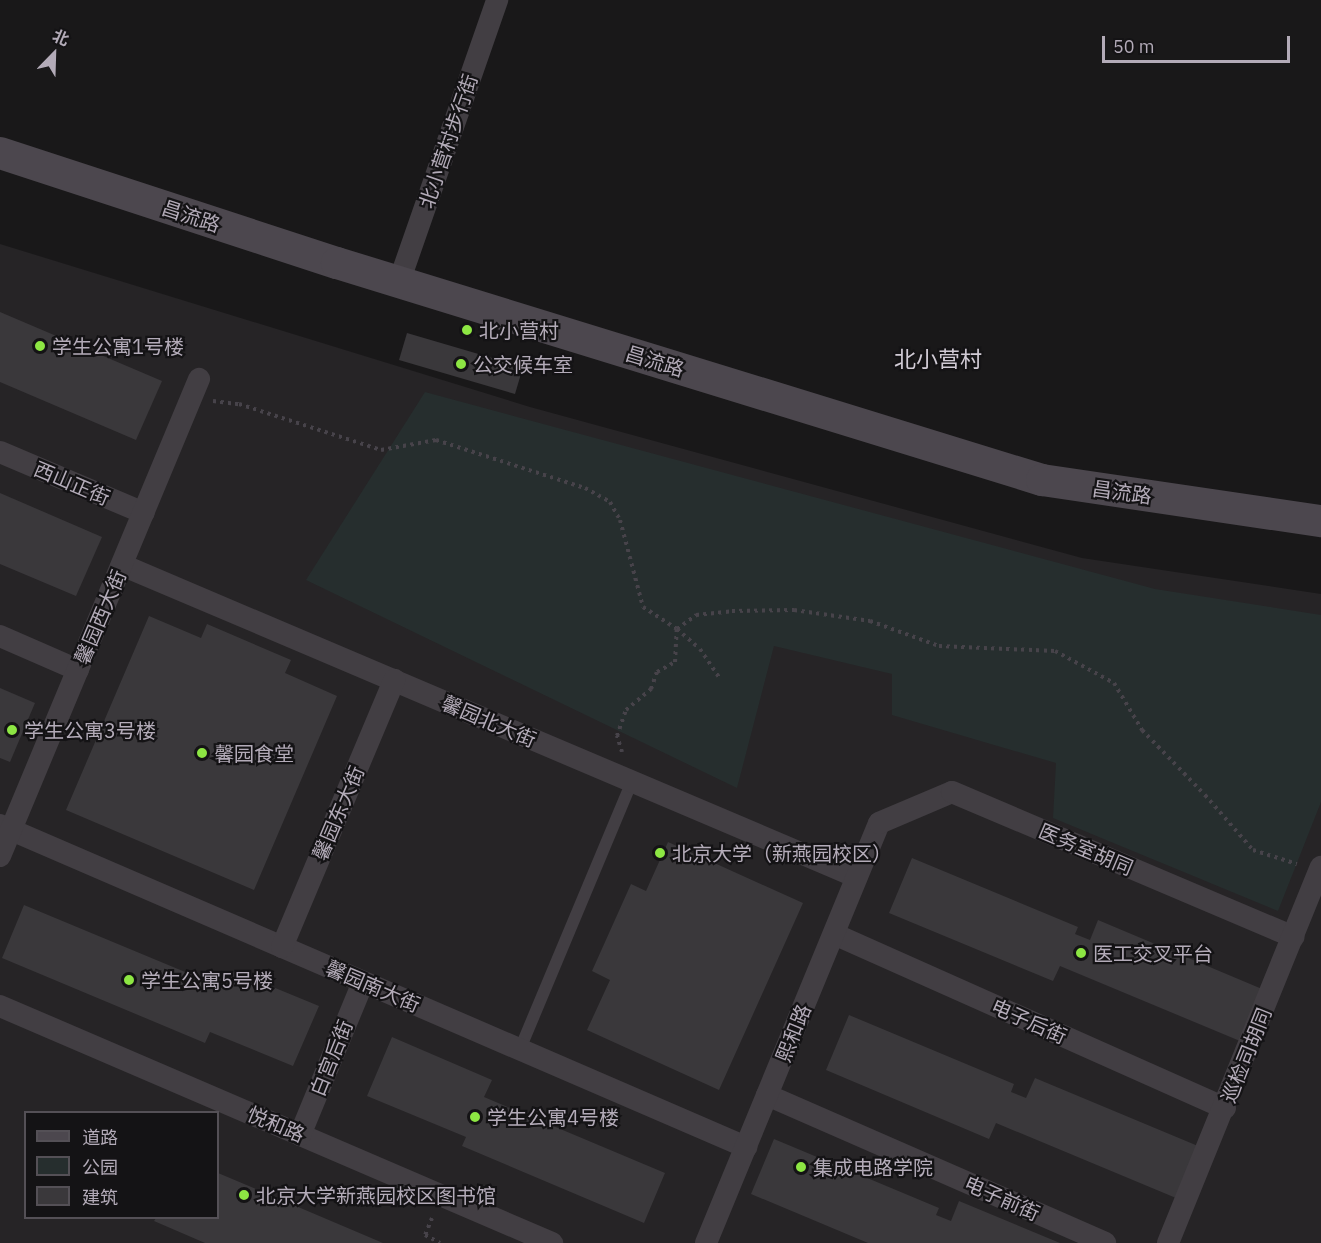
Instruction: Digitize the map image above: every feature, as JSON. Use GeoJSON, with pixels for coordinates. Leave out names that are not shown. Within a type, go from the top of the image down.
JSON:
{"type":"FeatureCollection","features":[{"type":"Feature","properties":{"kind":"main road","name":"昌流路"},"geometry":{"type":"LineString","coordinates":[[0,153],[399,282],[1042,480],[1321,521]]}},
{"type":"Feature","properties":{"kind":"street","name":"北小营村步行街"},"geometry":{"type":"LineString","coordinates":[[399,282],[497,0]]}},
{"type":"Feature","properties":{"kind":"street","name":"馨园西大街"},"geometry":{"type":"LineString","coordinates":[[0,856],[5,827],[78,670],[195,389]]}},
{"type":"Feature","properties":{"kind":"street","name":"西山正街"},"geometry":{"type":"LineString","coordinates":[[0,452],[144,513]]}},
{"type":"Feature","properties":{"kind":"street","name":"馨园北大街"},"geometry":{"type":"LineString","coordinates":[[122,565],[857,877]]}},
{"type":"Feature","properties":{"kind":"street"},"geometry":{"type":"LineString","coordinates":[[0,636],[78,670]]}},
{"type":"Feature","properties":{"kind":"street","name":"馨园东大街"},"geometry":{"type":"LineString","coordinates":[[282,947],[394,680]]}},
{"type":"Feature","properties":{"kind":"street","name":"医务室胡同"},"geometry":{"type":"LineString","coordinates":[[879,823],[952,792],[1293,937]]}},
{"type":"Feature","properties":{"kind":"street","name":"熙和路"},"geometry":{"type":"LineString","coordinates":[[706,1243],[879,823]]}},
{"type":"Feature","properties":{"kind":"street","name":"馨园南大街"},"geometry":{"type":"LineString","coordinates":[[5,827],[746,1147]]}},
{"type":"Feature","properties":{"kind":"street","name":"巡检司胡同"},"geometry":{"type":"LineString","coordinates":[[1168,1243],[1225,1108],[1320,869]]}},
{"type":"Feature","properties":{"kind":"street","name":"电子后街"},"geometry":{"type":"LineString","coordinates":[[834,934],[1225,1108]]}},
{"type":"Feature","properties":{"kind":"street","name":"白宫后街"},"geometry":{"type":"LineString","coordinates":[[300,1135],[363,982]]}},
{"type":"Feature","properties":{"kind":"street","name":"悦和路"},"geometry":{"type":"LineString","coordinates":[[0,1005],[552,1243]]}},
{"type":"Feature","properties":{"kind":"street","name":"电子前街"},"geometry":{"type":"LineString","coordinates":[[767,1095],[1105,1243]]}},
{"type":"Feature","properties":{"kind":"lane"},"geometry":{"type":"LineString","coordinates":[[520,1049],[632,781]]}},
{"type":"Feature","properties":{"kind":"path"},"geometry":{"type":"LineString","coordinates":[[195,389],[381,450],[436,440],[585,488],[610,502],[620,520],[643,607],[676,629],[700,649],[720,679]]}},
{"type":"Feature","properties":{"kind":"path"},"geometry":{"type":"LineString","coordinates":[[676,629],[696,615],[732,611],[794,610],[870,621],[939,646],[1055,651],[1114,683],[1142,730],[1205,795],[1253,850],[1320,869]]}},
{"type":"Feature","properties":{"kind":"path"},"geometry":{"type":"LineString","coordinates":[[632,781],[617,736],[626,710],[651,689],[657,672],[675,662],[676,629]]}},
{"type":"Feature","properties":{"kind":"path"},"geometry":{"type":"LineString","coordinates":[[440,1195],[425,1235],[440,1243]]}},
{"type":"Feature","properties":{"kind":"shaded area","name":"北京大学（新燕园校区）"},"geometry":{"type":"Polygon","coordinates":[[[0,244],[530,407],[1082,558],[1321,594],[1321,1243],[0,1243],[0,244]]]}},
{"type":"Feature","properties":{"kind":"green space"},"geometry":{"type":"Polygon","coordinates":[[[425,392],[1155,589],[1321,615],[1321,802],[1278,911],[1053,818],[1056,763],[892,715],[892,674],[774,646],[737,788],[306,580],[425,392]]]}},
{"type":"Feature","properties":{"kind":"building","name":"学生公寓1号楼"},"geometry":{"type":"Polygon","coordinates":[[[0,312],[162,381],[136,440],[0,382],[0,312]]]}},
{"type":"Feature","properties":{"kind":"building","name":"公交候车室"},"geometry":{"type":"Polygon","coordinates":[[[407,333],[523,367],[515,394],[399,360],[407,333]]]}},
{"type":"Feature","properties":{"kind":"building"},"geometry":{"type":"Polygon","coordinates":[[[0,493],[102,537],[76,596],[0,564],[0,493]]]}},
{"type":"Feature","properties":{"kind":"building","name":"馨园食堂"},"geometry":{"type":"Polygon","coordinates":[[[149,616],[201,638],[207,624],[291,660],[285,673],[337,696],[254,890],[66,810],[149,616]]]}},
{"type":"Feature","properties":{"kind":"building","name":"学生公寓3号楼"},"geometry":{"type":"Polygon","coordinates":[[[0,688],[35,703],[10,762],[0,758],[0,688]]]}},
{"type":"Feature","properties":{"kind":"building"},"geometry":{"type":"Polygon","coordinates":[[[668,842],[803,903],[719,1090],[587,1030],[610,980],[592,971],[631,884],[646,891],[668,842]]]}},
{"type":"Feature","properties":{"kind":"building","name":"医工交叉平台"},"geometry":{"type":"Polygon","coordinates":[[[912,858],[1078,927],[1075,934],[1090,940],[1098,920],[1262,989],[1240,1041],[1060,966],[1053,981],[889,913],[912,858]]]}},
{"type":"Feature","properties":{"kind":"building","name":"学生公寓5号楼"},"geometry":{"type":"Polygon","coordinates":[[[24,905],[226,989],[234,971],[319,1006],[293,1066],[210,1032],[205,1043],[2,958],[24,905]]]}},
{"type":"Feature","properties":{"kind":"building"},"geometry":{"type":"Polygon","coordinates":[[[849,1015],[1014,1084],[1011,1092],[1026,1098],[1035,1078],[1198,1146],[1176,1198],[996,1123],[989,1139],[826,1070],[849,1015]]]}},
{"type":"Feature","properties":{"kind":"building","name":"学生公寓4号楼"},"geometry":{"type":"Polygon","coordinates":[[[392,1037],[492,1080],[484,1097],[665,1173],[644,1223],[462,1146],[466,1137],[367,1096],[392,1037]]]}},
{"type":"Feature","properties":{"kind":"building","name":"集成电路学院"},"geometry":{"type":"Polygon","coordinates":[[[774,1139],[939,1208],[936,1215],[951,1221],[959,1201],[1060,1243],[868,1243],[751,1194],[774,1139]]]}},
{"type":"Feature","properties":{"kind":"building","name":"北京大学新燕园校区图书馆"},"geometry":{"type":"Polygon","coordinates":[[[219,1173],[383,1243],[205,1243],[154,1221],[155,1219],[219,1219],[219,1173]]]}},
{"type":"Feature","properties":{"kind":"place","name":"北小营村"},"geometry":{"type":"Point","coordinates":[467,330]}},
{"type":"Feature","properties":{"kind":"place","name":"学生公寓1号楼"},"geometry":{"type":"Point","coordinates":[40,346]}},
{"type":"Feature","properties":{"kind":"place","name":"公交候车室"},"geometry":{"type":"Point","coordinates":[461,364]}},
{"type":"Feature","properties":{"kind":"place","name":"学生公寓3号楼"},"geometry":{"type":"Point","coordinates":[12,730]}},
{"type":"Feature","properties":{"kind":"place","name":"馨园食堂"},"geometry":{"type":"Point","coordinates":[202,753]}},
{"type":"Feature","properties":{"kind":"place","name":"北京大学（新燕园校区）"},"geometry":{"type":"Point","coordinates":[660,853]}},
{"type":"Feature","properties":{"kind":"place","name":"医工交叉平台"},"geometry":{"type":"Point","coordinates":[1081,953]}},
{"type":"Feature","properties":{"kind":"place","name":"学生公寓5号楼"},"geometry":{"type":"Point","coordinates":[129,980]}},
{"type":"Feature","properties":{"kind":"place","name":"学生公寓4号楼"},"geometry":{"type":"Point","coordinates":[475,1117]}},
{"type":"Feature","properties":{"kind":"place","name":"集成电路学院"},"geometry":{"type":"Point","coordinates":[801,1167]}},
{"type":"Feature","properties":{"kind":"place","name":"北京大学新燕园校区图书馆"},"geometry":{"type":"Point","coordinates":[244,1195]}},
{"type":"Feature","properties":{"kind":"district","name":"北小营村"},"geometry":{"type":"Point","coordinates":[938,359]}}]}
